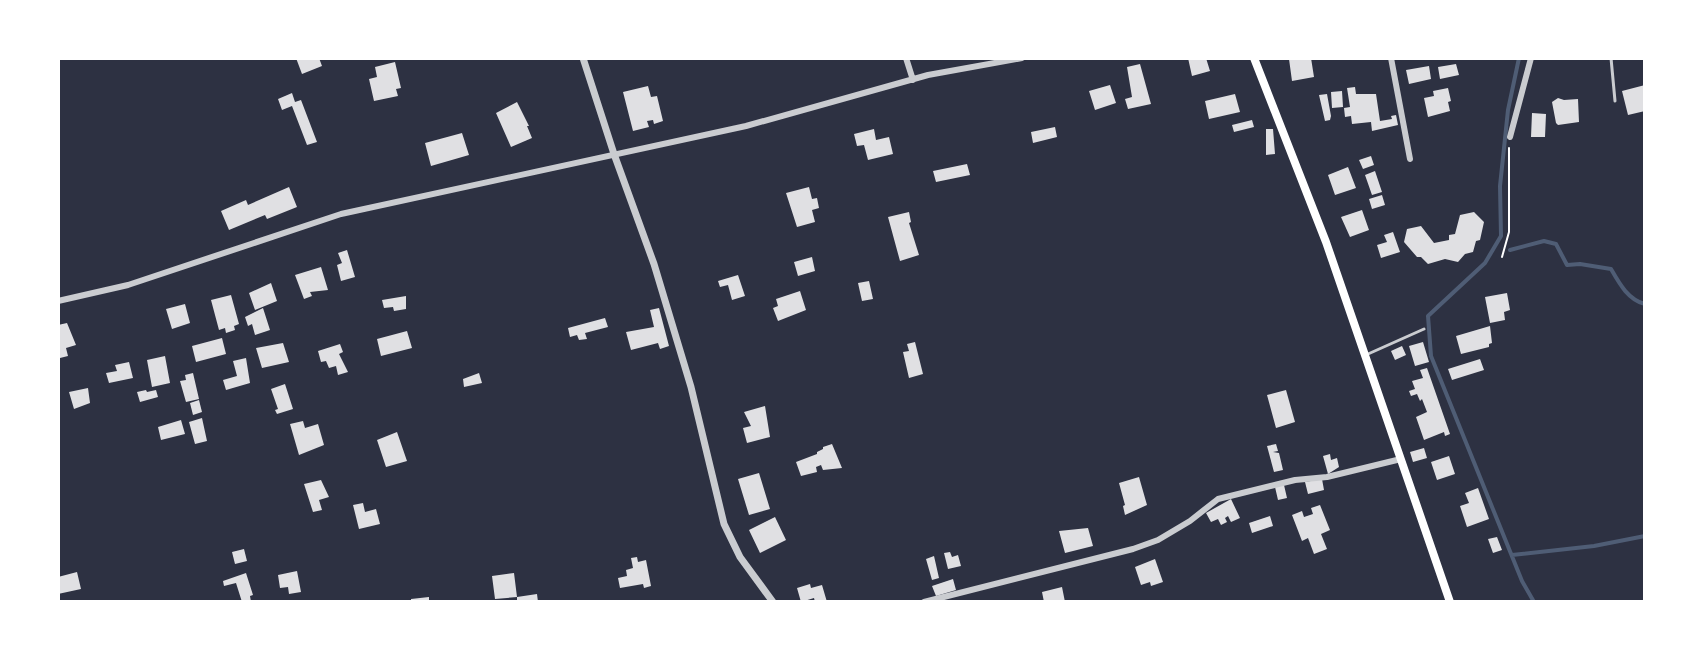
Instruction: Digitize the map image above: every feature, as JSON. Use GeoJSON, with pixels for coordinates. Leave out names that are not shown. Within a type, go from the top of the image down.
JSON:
{"type":"FeatureCollection","features":[{"type":"Feature","properties":{"kind":"main road"},"geometry":{"type":"LineString","coordinates":[[1254,58],[1286,135],[1450,602]]}},
{"type":"Feature","properties":{"kind":"street"},"geometry":{"type":"LineString","coordinates":[[583,58],[654,264],[691,387],[724,524],[740,557],[773,602]]}},
{"type":"Feature","properties":{"kind":"street"},"geometry":{"type":"LineString","coordinates":[[906,58],[913,80]]}},
{"type":"Feature","properties":{"kind":"street"},"geometry":{"type":"LineString","coordinates":[[58,301],[128,285],[341,214],[746,126],[913,80],[1022,58]]}},
{"type":"Feature","properties":{"kind":"street"},"geometry":{"type":"LineString","coordinates":[[1391,58],[1410,159]]}},
{"type":"Feature","properties":{"kind":"street"},"geometry":{"type":"LineString","coordinates":[[1510,137],[1531,58]]}},
{"type":"Feature","properties":{"kind":"street"},"geometry":{"type":"LineString","coordinates":[[924,602],[1133,549],[1168,534],[1218,499],[1401,459]]}},
{"type":"Feature","properties":{"kind":"lane"},"geometry":{"type":"LineString","coordinates":[[1611,58],[1615,101]]}},
{"type":"Feature","properties":{"kind":"lane"},"geometry":{"type":"LineString","coordinates":[[1365,355],[1424,329]]}},
{"type":"Feature","properties":{"kind":"path"},"geometry":{"type":"LineString","coordinates":[[1502,257],[1509,232],[1507,172],[1510,137]]}},
{"type":"Feature","properties":{"kind":"building"},"geometry":{"type":"Polygon","coordinates":[[[296,58],[319,58],[322,66],[302,74],[296,58]]]}},
{"type":"Feature","properties":{"kind":"building"},"geometry":{"type":"Polygon","coordinates":[[[1188,58],[1206,58],[1210,71],[1192,76],[1188,58]]]}},
{"type":"Feature","properties":{"kind":"building"},"geometry":{"type":"Polygon","coordinates":[[[1311,58],[1314,77],[1292,81],[1289,59],[1311,58]]]}},
{"type":"Feature","properties":{"kind":"building"},"geometry":{"type":"Polygon","coordinates":[[[395,62],[401,88],[396,89],[398,96],[374,101],[369,79],[377,77],[375,67],[395,62]]]}},
{"type":"Feature","properties":{"kind":"building"},"geometry":{"type":"Polygon","coordinates":[[[1140,64],[1151,104],[1128,109],[1125,99],[1132,97],[1127,67],[1140,64]]]}},
{"type":"Feature","properties":{"kind":"building"},"geometry":{"type":"Polygon","coordinates":[[[1456,64],[1459,75],[1440,79],[1438,67],[1456,64]]]}},
{"type":"Feature","properties":{"kind":"building"},"geometry":{"type":"Polygon","coordinates":[[[1429,66],[1431,79],[1409,84],[1406,70],[1429,66]]]}},
{"type":"Feature","properties":{"kind":"building"},"geometry":{"type":"Polygon","coordinates":[[[1110,85],[1116,103],[1095,110],[1089,91],[1110,85]]]}},
{"type":"Feature","properties":{"kind":"building"},"geometry":{"type":"Polygon","coordinates":[[[1645,85],[1645,111],[1628,115],[1622,91],[1645,85]]]}},
{"type":"Feature","properties":{"kind":"building"},"geometry":{"type":"Polygon","coordinates":[[[648,86],[651,97],[657,96],[663,121],[654,124],[653,120],[647,121],[649,127],[633,131],[623,92],[648,86]]]}},
{"type":"Feature","properties":{"kind":"building"},"geometry":{"type":"Polygon","coordinates":[[[1355,87],[1356,94],[1376,94],[1380,121],[1396,115],[1398,125],[1372,131],[1371,122],[1352,124],[1351,116],[1345,117],[1344,108],[1350,107],[1347,88],[1355,87]]]}},
{"type":"Feature","properties":{"kind":"building"},"geometry":{"type":"Polygon","coordinates":[[[1448,88],[1450,111],[1428,117],[1424,98],[1434,96],[1433,91],[1448,88]]]}},
{"type":"Feature","properties":{"kind":"building"},"geometry":{"type":"Polygon","coordinates":[[[1342,91],[1343,107],[1332,108],[1331,92],[1342,91]]]}},
{"type":"Feature","properties":{"kind":"building"},"geometry":{"type":"Polygon","coordinates":[[[292,93],[295,102],[301,100],[317,142],[307,145],[292,106],[282,110],[278,99],[292,93]]]}},
{"type":"Feature","properties":{"kind":"building"},"geometry":{"type":"Polygon","coordinates":[[[1235,94],[1240,112],[1209,119],[1205,101],[1235,94]]]}},
{"type":"Feature","properties":{"kind":"building"},"geometry":{"type":"Polygon","coordinates":[[[1327,94],[1331,116],[1330,120],[1325,121],[1319,95],[1327,94]]]}},
{"type":"Feature","properties":{"kind":"building"},"geometry":{"type":"Polygon","coordinates":[[[1558,98],[1578,99],[1579,122],[1556,123],[1552,102],[1558,98]]]}},
{"type":"Feature","properties":{"kind":"building"},"geometry":{"type":"Polygon","coordinates":[[[517,102],[532,138],[511,147],[496,113],[517,102]]]}},
{"type":"Feature","properties":{"kind":"building"},"geometry":{"type":"Polygon","coordinates":[[[1532,113],[1546,114],[1545,137],[1531,137],[1532,113]]]}},
{"type":"Feature","properties":{"kind":"building"},"geometry":{"type":"Polygon","coordinates":[[[1252,120],[1254,127],[1234,132],[1232,125],[1252,120]]]}},
{"type":"Feature","properties":{"kind":"building"},"geometry":{"type":"Polygon","coordinates":[[[1055,127],[1057,137],[1033,143],[1031,132],[1055,127]]]}},
{"type":"Feature","properties":{"kind":"building"},"geometry":{"type":"Polygon","coordinates":[[[874,129],[876,140],[889,137],[893,154],[868,160],[864,145],[857,146],[854,134],[874,129]]]}},
{"type":"Feature","properties":{"kind":"building"},"geometry":{"type":"Polygon","coordinates":[[[1266,129],[1273,129],[1275,154],[1266,155],[1266,129]]]}},
{"type":"Feature","properties":{"kind":"building"},"geometry":{"type":"Polygon","coordinates":[[[462,133],[469,155],[431,166],[425,143],[462,133]]]}},
{"type":"Feature","properties":{"kind":"building"},"geometry":{"type":"Polygon","coordinates":[[[1371,156],[1374,165],[1363,169],[1359,160],[1371,156]]]}},
{"type":"Feature","properties":{"kind":"building"},"geometry":{"type":"Polygon","coordinates":[[[967,164],[970,175],[936,182],[933,171],[967,164]]]}},
{"type":"Feature","properties":{"kind":"building"},"geometry":{"type":"Polygon","coordinates":[[[1348,167],[1356,188],[1335,195],[1328,175],[1348,167]]]}},
{"type":"Feature","properties":{"kind":"building"},"geometry":{"type":"Polygon","coordinates":[[[1375,171],[1382,192],[1372,195],[1365,175],[1375,171]]]}},
{"type":"Feature","properties":{"kind":"building"},"geometry":{"type":"Polygon","coordinates":[[[289,187],[297,207],[267,219],[265,215],[229,230],[221,211],[246,200],[248,205],[289,187]]]}},
{"type":"Feature","properties":{"kind":"building"},"geometry":{"type":"Polygon","coordinates":[[[809,187],[812,199],[817,198],[819,208],[812,210],[815,222],[797,227],[786,193],[809,187]]]}},
{"type":"Feature","properties":{"kind":"building"},"geometry":{"type":"Polygon","coordinates":[[[1382,195],[1385,205],[1372,209],[1369,199],[1382,195]]]}},
{"type":"Feature","properties":{"kind":"building"},"geometry":{"type":"Polygon","coordinates":[[[1362,210],[1369,230],[1350,237],[1341,217],[1362,210]]]}},
{"type":"Feature","properties":{"kind":"building"},"geometry":{"type":"Polygon","coordinates":[[[909,212],[909,223],[919,255],[900,261],[888,217],[909,212]]]}},
{"type":"Feature","properties":{"kind":"building"},"geometry":{"type":"Polygon","coordinates":[[[1474,212],[1484,222],[1480,240],[1476,241],[1473,252],[1465,254],[1458,262],[1445,259],[1428,264],[1404,242],[1407,229],[1421,226],[1434,243],[1449,240],[1449,235],[1455,234],[1460,215],[1474,212]]]}},
{"type":"Feature","properties":{"kind":"building"},"geometry":{"type":"Polygon","coordinates":[[[1393,232],[1400,252],[1381,258],[1377,245],[1387,242],[1384,235],[1393,232]]]}},
{"type":"Feature","properties":{"kind":"building"},"geometry":{"type":"Polygon","coordinates":[[[347,250],[355,277],[341,281],[337,265],[342,263],[338,253],[347,250]]]}},
{"type":"Feature","properties":{"kind":"building"},"geometry":{"type":"Polygon","coordinates":[[[812,257],[815,271],[798,276],[794,262],[812,257]]]}},
{"type":"Feature","properties":{"kind":"building"},"geometry":{"type":"Polygon","coordinates":[[[321,267],[328,290],[310,292],[312,296],[304,299],[295,275],[321,267]]]}},
{"type":"Feature","properties":{"kind":"building"},"geometry":{"type":"Polygon","coordinates":[[[738,275],[745,296],[732,300],[728,285],[720,287],[718,281],[738,275]]]}},
{"type":"Feature","properties":{"kind":"building"},"geometry":{"type":"Polygon","coordinates":[[[869,281],[873,299],[862,301],[858,283],[869,281]]]}},
{"type":"Feature","properties":{"kind":"building"},"geometry":{"type":"Polygon","coordinates":[[[271,283],[277,301],[255,310],[249,293],[271,283]]]}},
{"type":"Feature","properties":{"kind":"building"},"geometry":{"type":"Polygon","coordinates":[[[800,291],[806,310],[778,321],[773,308],[778,306],[776,299],[800,291]]]}},
{"type":"Feature","properties":{"kind":"building"},"geometry":{"type":"Polygon","coordinates":[[[1507,293],[1510,310],[1504,312],[1505,320],[1490,323],[1485,297],[1507,293]]]}},
{"type":"Feature","properties":{"kind":"building"},"geometry":{"type":"Polygon","coordinates":[[[231,295],[239,324],[234,326],[235,330],[226,333],[225,328],[219,330],[211,300],[231,295]]]}},
{"type":"Feature","properties":{"kind":"building"},"geometry":{"type":"Polygon","coordinates":[[[406,296],[406,309],[394,311],[393,307],[384,308],[382,300],[406,296]]]}},
{"type":"Feature","properties":{"kind":"building"},"geometry":{"type":"Polygon","coordinates":[[[185,304],[190,323],[172,329],[166,309],[185,304]]]}},
{"type":"Feature","properties":{"kind":"building"},"geometry":{"type":"Polygon","coordinates":[[[263,308],[270,330],[255,335],[252,324],[248,326],[245,317],[263,308]]]}},
{"type":"Feature","properties":{"kind":"building"},"geometry":{"type":"Polygon","coordinates":[[[659,308],[669,346],[660,349],[658,343],[631,350],[626,332],[654,327],[650,310],[659,308]]]}},
{"type":"Feature","properties":{"kind":"building"},"geometry":{"type":"Polygon","coordinates":[[[605,318],[608,327],[585,333],[587,339],[579,340],[577,335],[570,337],[568,328],[605,318]]]}},
{"type":"Feature","properties":{"kind":"building"},"geometry":{"type":"Polygon","coordinates":[[[67,323],[76,345],[66,348],[68,356],[60,358],[58,325],[67,323]]]}},
{"type":"Feature","properties":{"kind":"building"},"geometry":{"type":"Polygon","coordinates":[[[1490,326],[1492,343],[1489,347],[1461,354],[1456,336],[1490,326]]]}},
{"type":"Feature","properties":{"kind":"building"},"geometry":{"type":"Polygon","coordinates":[[[407,331],[412,348],[381,356],[377,339],[407,331]]]}},
{"type":"Feature","properties":{"kind":"building"},"geometry":{"type":"Polygon","coordinates":[[[222,338],[226,354],[196,362],[192,346],[222,338]]]}},
{"type":"Feature","properties":{"kind":"building"},"geometry":{"type":"Polygon","coordinates":[[[915,342],[923,374],[909,378],[903,352],[909,351],[907,344],[915,342]]]}},
{"type":"Feature","properties":{"kind":"building"},"geometry":{"type":"Polygon","coordinates":[[[1423,342],[1429,362],[1415,366],[1409,346],[1423,342]]]}},
{"type":"Feature","properties":{"kind":"building"},"geometry":{"type":"Polygon","coordinates":[[[283,343],[289,362],[262,368],[256,348],[283,343]]]}},
{"type":"Feature","properties":{"kind":"building"},"geometry":{"type":"Polygon","coordinates":[[[340,344],[343,352],[339,354],[348,372],[338,375],[336,366],[329,368],[326,361],[321,362],[318,351],[340,344]]]}},
{"type":"Feature","properties":{"kind":"building"},"geometry":{"type":"Polygon","coordinates":[[[1402,346],[1406,355],[1395,360],[1391,351],[1402,346]]]}},
{"type":"Feature","properties":{"kind":"building"},"geometry":{"type":"Polygon","coordinates":[[[165,356],[170,383],[152,387],[147,360],[165,356]]]}},
{"type":"Feature","properties":{"kind":"building"},"geometry":{"type":"Polygon","coordinates":[[[246,358],[250,383],[226,390],[223,380],[237,376],[233,361],[246,358]]]}},
{"type":"Feature","properties":{"kind":"building"},"geometry":{"type":"Polygon","coordinates":[[[1480,359],[1484,370],[1452,380],[1448,369],[1480,359]]]}},
{"type":"Feature","properties":{"kind":"building"},"geometry":{"type":"Polygon","coordinates":[[[129,362],[133,378],[109,383],[106,373],[117,371],[115,365],[129,362]]]}},
{"type":"Feature","properties":{"kind":"building"},"geometry":{"type":"Polygon","coordinates":[[[1427,368],[1450,434],[1445,436],[1444,432],[1424,440],[1416,417],[1427,412],[1422,399],[1420,401],[1417,394],[1411,396],[1409,391],[1415,389],[1412,381],[1423,378],[1420,370],[1427,368]]]}},
{"type":"Feature","properties":{"kind":"building"},"geometry":{"type":"Polygon","coordinates":[[[193,373],[199,399],[186,402],[180,381],[186,380],[185,375],[193,373]]]}},
{"type":"Feature","properties":{"kind":"building"},"geometry":{"type":"Polygon","coordinates":[[[479,373],[482,383],[464,387],[463,379],[479,373]]]}},
{"type":"Feature","properties":{"kind":"building"},"geometry":{"type":"Polygon","coordinates":[[[285,384],[293,409],[277,414],[271,389],[285,384]]]}},
{"type":"Feature","properties":{"kind":"building"},"geometry":{"type":"Polygon","coordinates":[[[88,388],[90,403],[74,409],[69,392],[88,388]]]}},
{"type":"Feature","properties":{"kind":"building"},"geometry":{"type":"Polygon","coordinates":[[[156,390],[158,397],[140,402],[137,392],[156,390]]]}},
{"type":"Feature","properties":{"kind":"building"},"geometry":{"type":"Polygon","coordinates":[[[1286,390],[1295,422],[1276,428],[1267,395],[1286,390]]]}},
{"type":"Feature","properties":{"kind":"building"},"geometry":{"type":"Polygon","coordinates":[[[199,400],[202,412],[193,415],[190,403],[199,400]]]}},
{"type":"Feature","properties":{"kind":"building"},"geometry":{"type":"Polygon","coordinates":[[[765,406],[770,437],[747,443],[743,428],[751,426],[744,412],[765,406]]]}},
{"type":"Feature","properties":{"kind":"building"},"geometry":{"type":"Polygon","coordinates":[[[202,418],[207,441],[195,444],[189,422],[202,418]]]}},
{"type":"Feature","properties":{"kind":"building"},"geometry":{"type":"Polygon","coordinates":[[[181,420],[185,434],[161,440],[158,427],[181,420]]]}},
{"type":"Feature","properties":{"kind":"building"},"geometry":{"type":"Polygon","coordinates":[[[303,421],[305,428],[318,424],[324,445],[299,455],[290,424],[303,421]]]}},
{"type":"Feature","properties":{"kind":"building"},"geometry":{"type":"Polygon","coordinates":[[[397,432],[407,461],[386,467],[377,440],[397,432]]]}},
{"type":"Feature","properties":{"kind":"building"},"geometry":{"type":"Polygon","coordinates":[[[832,444],[842,468],[823,470],[821,465],[816,467],[817,472],[801,476],[796,462],[832,444]]]}},
{"type":"Feature","properties":{"kind":"building"},"geometry":{"type":"Polygon","coordinates":[[[1276,444],[1278,451],[1273,452],[1279,453],[1283,470],[1274,472],[1267,446],[1276,444]]]}},
{"type":"Feature","properties":{"kind":"building"},"geometry":{"type":"Polygon","coordinates":[[[1424,448],[1427,458],[1413,462],[1410,452],[1424,448]]]}},
{"type":"Feature","properties":{"kind":"building"},"geometry":{"type":"Polygon","coordinates":[[[1330,454],[1331,460],[1337,458],[1339,467],[1328,474],[1323,456],[1330,454]]]}},
{"type":"Feature","properties":{"kind":"building"},"geometry":{"type":"Polygon","coordinates":[[[1449,456],[1455,474],[1437,480],[1431,462],[1449,456]]]}},
{"type":"Feature","properties":{"kind":"building"},"geometry":{"type":"Polygon","coordinates":[[[759,473],[770,509],[749,515],[738,479],[759,473]]]}},
{"type":"Feature","properties":{"kind":"building"},"geometry":{"type":"Polygon","coordinates":[[[1139,477],[1147,505],[1125,515],[1119,483],[1139,477]]]}},
{"type":"Feature","properties":{"kind":"building"},"geometry":{"type":"Polygon","coordinates":[[[1322,479],[1324,490],[1308,494],[1305,482],[1322,479]]]}},
{"type":"Feature","properties":{"kind":"building"},"geometry":{"type":"Polygon","coordinates":[[[321,480],[329,497],[319,500],[322,510],[313,512],[304,484],[321,480]]]}},
{"type":"Feature","properties":{"kind":"building"},"geometry":{"type":"Polygon","coordinates":[[[1284,485],[1287,498],[1278,500],[1275,487],[1284,485]]]}},
{"type":"Feature","properties":{"kind":"building"},"geometry":{"type":"Polygon","coordinates":[[[1478,488],[1489,519],[1467,527],[1460,506],[1469,503],[1465,493],[1478,488]]]}},
{"type":"Feature","properties":{"kind":"building"},"geometry":{"type":"Polygon","coordinates":[[[1231,499],[1240,518],[1231,522],[1228,516],[1225,518],[1227,522],[1221,525],[1218,519],[1211,522],[1206,513],[1231,499]]]}},
{"type":"Feature","properties":{"kind":"building"},"geometry":{"type":"Polygon","coordinates":[[[363,503],[365,512],[376,509],[380,524],[359,529],[353,505],[363,503]]]}},
{"type":"Feature","properties":{"kind":"building"},"geometry":{"type":"Polygon","coordinates":[[[1320,505],[1330,530],[1321,534],[1327,549],[1314,554],[1308,538],[1302,541],[1292,515],[1302,511],[1304,517],[1313,514],[1311,508],[1320,505]]]}},
{"type":"Feature","properties":{"kind":"building"},"geometry":{"type":"Polygon","coordinates":[[[1270,516],[1273,526],[1252,533],[1249,523],[1270,516]]]}},
{"type":"Feature","properties":{"kind":"building"},"geometry":{"type":"Polygon","coordinates":[[[775,517],[786,540],[760,553],[749,530],[775,517]]]}},
{"type":"Feature","properties":{"kind":"building"},"geometry":{"type":"Polygon","coordinates":[[[1088,528],[1093,546],[1065,553],[1059,531],[1088,528]]]}},
{"type":"Feature","properties":{"kind":"building"},"geometry":{"type":"Polygon","coordinates":[[[1497,537],[1502,550],[1493,553],[1488,539],[1497,537]]]}},
{"type":"Feature","properties":{"kind":"building"},"geometry":{"type":"Polygon","coordinates":[[[244,549],[247,561],[235,564],[232,552],[244,549]]]}},
{"type":"Feature","properties":{"kind":"building"},"geometry":{"type":"Polygon","coordinates":[[[950,552],[952,557],[958,555],[961,566],[948,569],[944,553],[950,552]]]}},
{"type":"Feature","properties":{"kind":"building"},"geometry":{"type":"Polygon","coordinates":[[[934,556],[939,578],[932,580],[926,559],[934,556]]]}},
{"type":"Feature","properties":{"kind":"building"},"geometry":{"type":"Polygon","coordinates":[[[637,557],[638,562],[646,560],[651,586],[644,588],[643,584],[620,588],[618,578],[627,576],[626,570],[633,568],[631,558],[637,557]]]}},
{"type":"Feature","properties":{"kind":"building"},"geometry":{"type":"Polygon","coordinates":[[[1155,559],[1163,582],[1141,585],[1135,567],[1155,559]]]}},
{"type":"Feature","properties":{"kind":"building"},"geometry":{"type":"Polygon","coordinates":[[[297,571],[301,592],[289,594],[288,587],[280,588],[278,575],[297,571]]]}},
{"type":"Feature","properties":{"kind":"building"},"geometry":{"type":"Polygon","coordinates":[[[77,572],[81,589],[58,594],[58,577],[77,572]]]}},
{"type":"Feature","properties":{"kind":"building"},"geometry":{"type":"Polygon","coordinates":[[[246,573],[253,595],[250,596],[251,602],[242,602],[236,583],[224,586],[223,581],[246,573]]]}},
{"type":"Feature","properties":{"kind":"building"},"geometry":{"type":"Polygon","coordinates":[[[514,573],[517,597],[495,599],[492,576],[514,573]]]}},
{"type":"Feature","properties":{"kind":"building"},"geometry":{"type":"Polygon","coordinates":[[[953,579],[956,590],[936,596],[932,586],[953,579]]]}},
{"type":"Feature","properties":{"kind":"building"},"geometry":{"type":"Polygon","coordinates":[[[810,584],[811,588],[822,585],[827,602],[815,602],[814,598],[801,602],[797,588],[810,584]]]}},
{"type":"Feature","properties":{"kind":"building"},"geometry":{"type":"Polygon","coordinates":[[[1062,587],[1065,602],[1044,602],[1042,592],[1062,587]]]}},
{"type":"Feature","properties":{"kind":"building"},"geometry":{"type":"Polygon","coordinates":[[[537,594],[538,602],[517,602],[517,597],[537,594]]]}},
{"type":"Feature","properties":{"kind":"building"},"geometry":{"type":"Polygon","coordinates":[[[429,597],[429,602],[411,602],[411,599],[429,597]]]}},
{"type":"Feature","properties":{"kind":"waterway"},"geometry":{"type":"LineString","coordinates":[[1519,58],[1508,110],[1500,186],[1501,236],[1485,263],[1428,316],[1431,356],[1522,581],[1534,602]]}},
{"type":"Feature","properties":{"kind":"waterway"},"geometry":{"type":"LineString","coordinates":[[1510,250],[1544,241],[1556,244],[1567,265],[1611,269],[1629,295],[1645,304]]}},
{"type":"Feature","properties":{"kind":"waterway"},"geometry":{"type":"LineString","coordinates":[[1512,555],[1594,546],[1645,536]]}}]}
